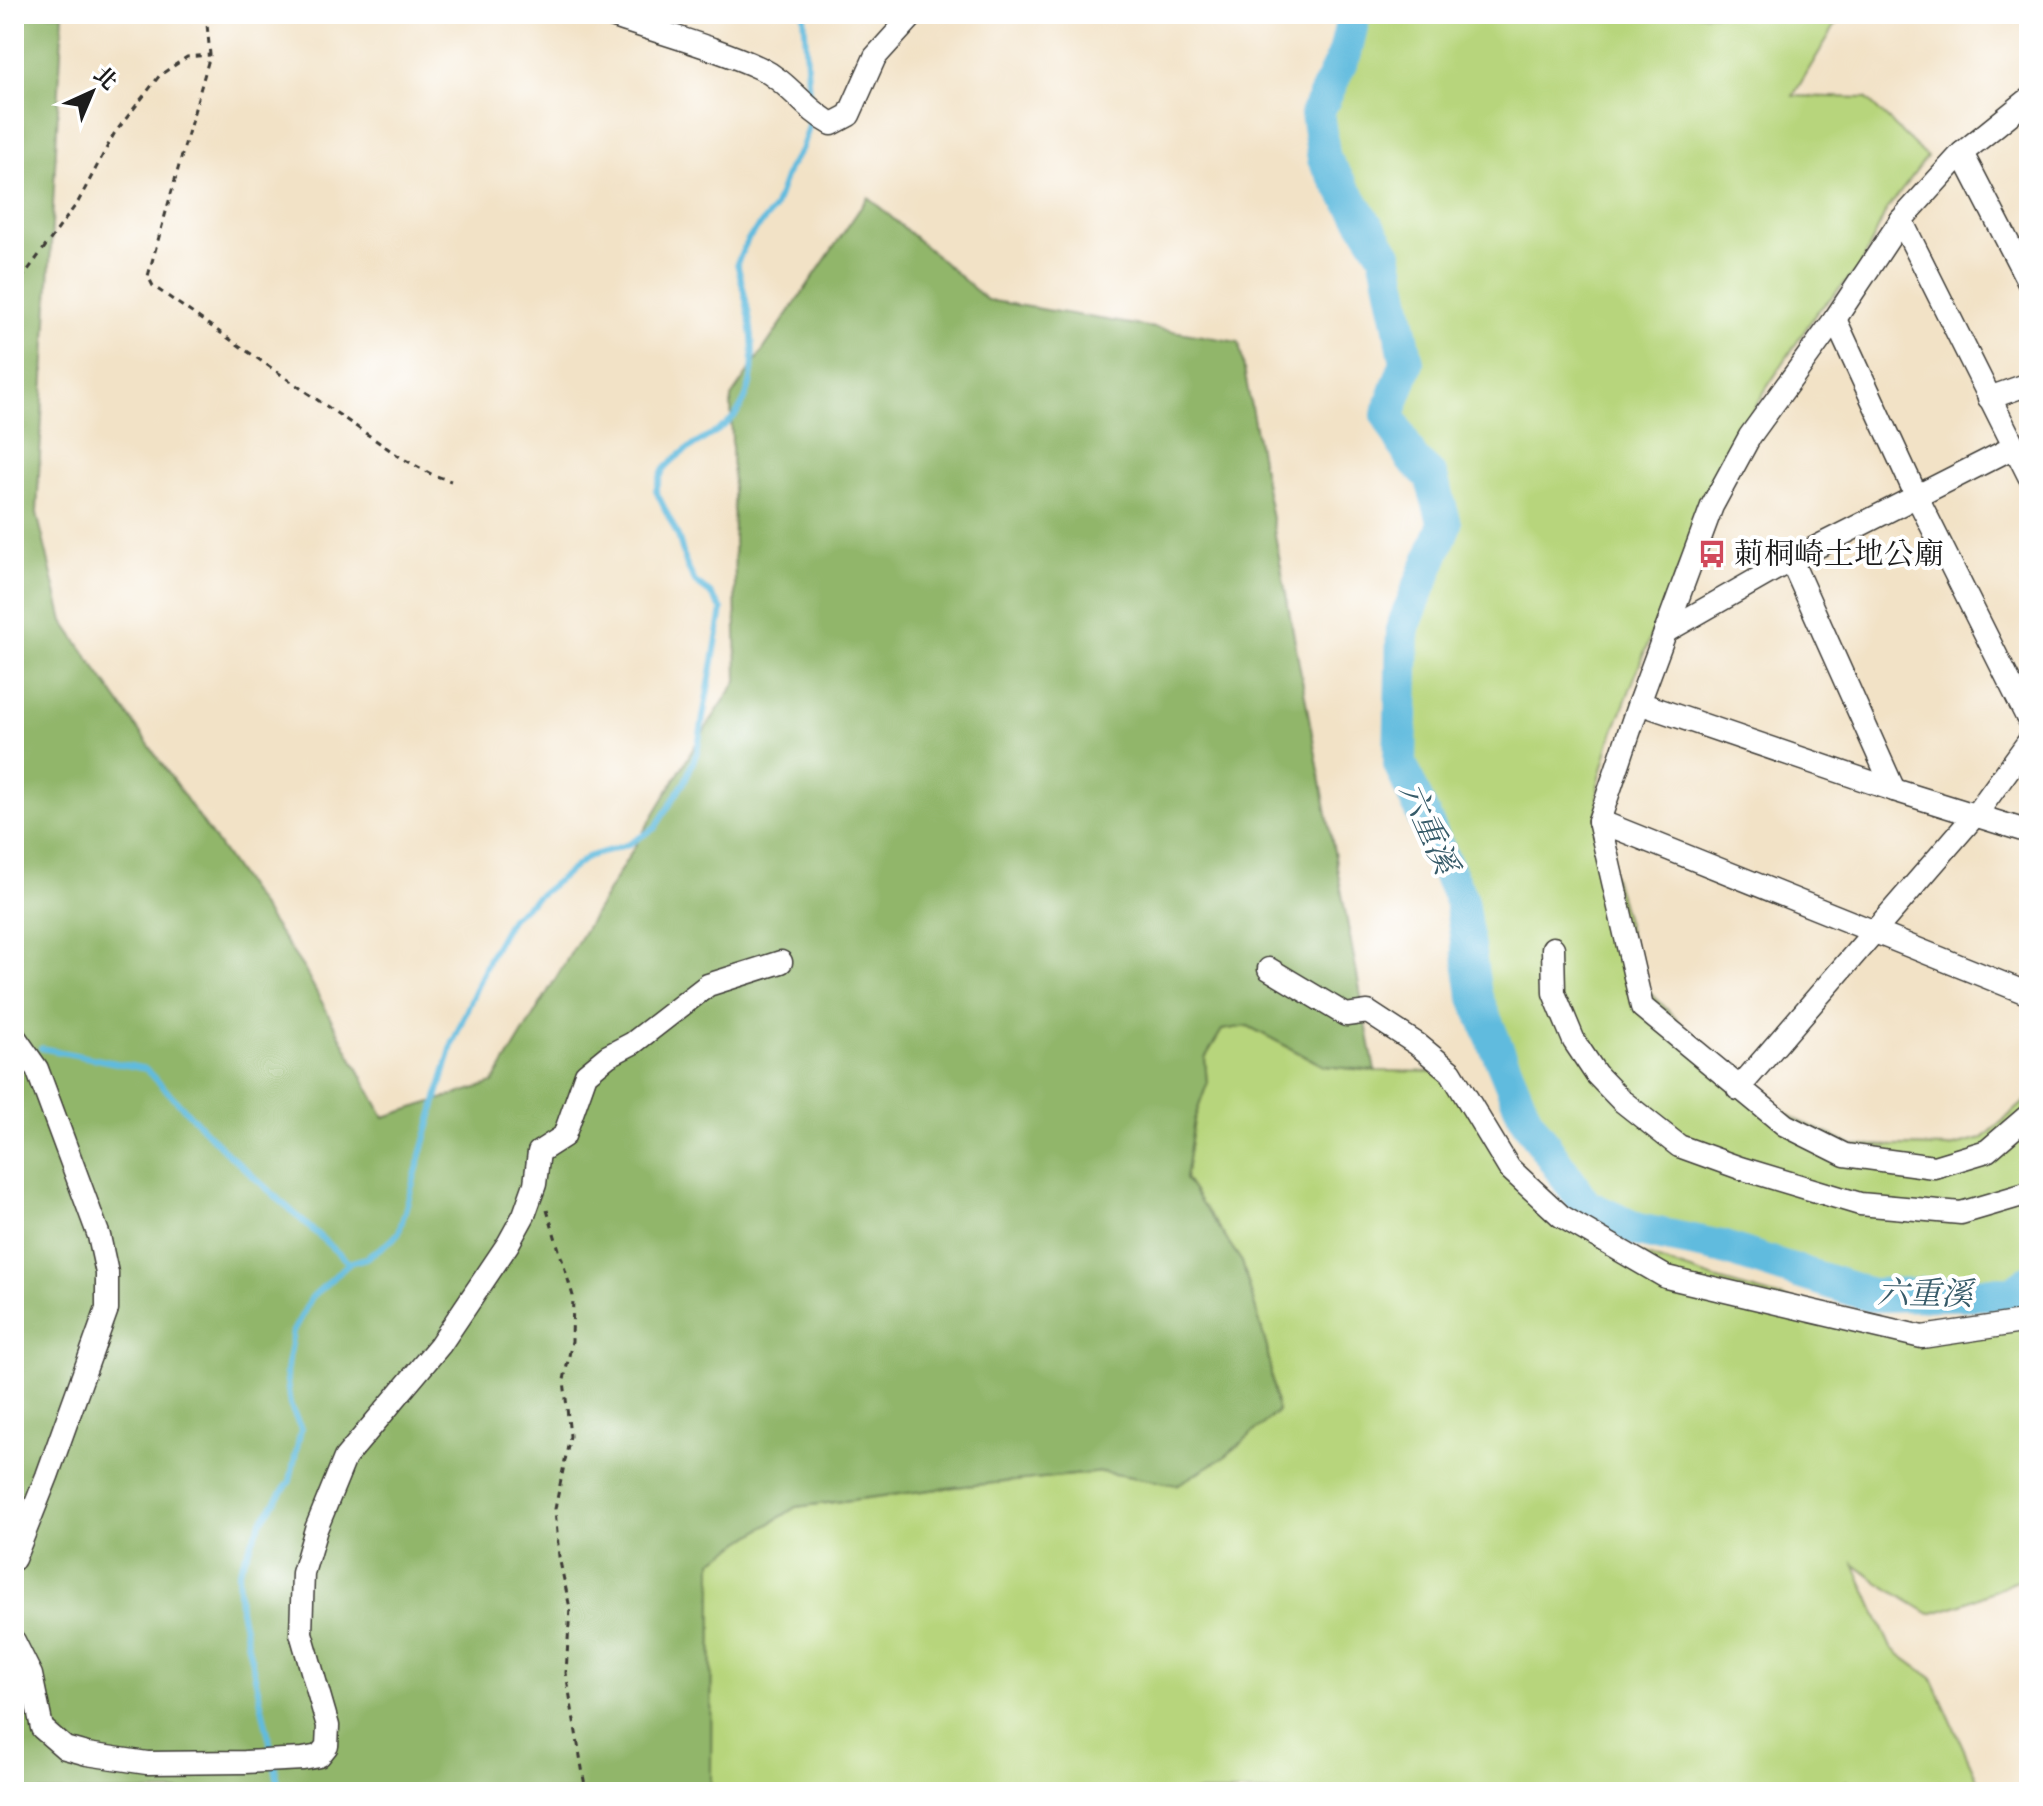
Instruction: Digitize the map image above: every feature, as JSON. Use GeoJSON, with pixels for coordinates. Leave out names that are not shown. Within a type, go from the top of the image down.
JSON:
{"type":"FeatureCollection","features":[{"type":"Feature","properties":{"kind":"street"},"geometry":{"type":"LineString","coordinates":[[599,14],[761,69],[788,87],[813,114],[832,124],[849,115],[875,57],[914,14]]}},
{"type":"Feature","properties":{"kind":"street"},"geometry":{"type":"LineString","coordinates":[[2029,99],[1962,153],[1901,220],[1835,319],[1750,436],[1712,506],[1599,821],[1642,1007],[1785,1125],[1845,1155],[1934,1167],[1987,1151],[2029,1115]]}},
{"type":"Feature","properties":{"kind":"street"},"geometry":{"type":"LineString","coordinates":[[1962,153],[2029,283]]}},
{"type":"Feature","properties":{"kind":"street"},"geometry":{"type":"LineString","coordinates":[[1901,220],[2029,476]]}},
{"type":"Feature","properties":{"kind":"street"},"geometry":{"type":"LineString","coordinates":[[1835,319],[1917,497],[2029,721]]}},
{"type":"Feature","properties":{"kind":"street"},"geometry":{"type":"LineString","coordinates":[[1989,398],[2029,384]]}},
{"type":"Feature","properties":{"kind":"street"},"geometry":{"type":"LineString","coordinates":[[1665,632],[1791,560],[2014,447]]}},
{"type":"Feature","properties":{"kind":"street"},"geometry":{"type":"LineString","coordinates":[[1791,560],[1894,790]]}},
{"type":"Feature","properties":{"kind":"street"},"geometry":{"type":"LineString","coordinates":[[1639,703],[1894,790],[2029,832]]}},
{"type":"Feature","properties":{"kind":"street"},"geometry":{"type":"LineString","coordinates":[[1738,1089],[1976,814],[2029,741]]}},
{"type":"Feature","properties":{"kind":"street"},"geometry":{"type":"LineString","coordinates":[[1599,821],[2029,994]]}},
{"type":"Feature","properties":{"kind":"street"},"geometry":{"type":"LineString","coordinates":[[1553,948],[1554,993],[1574,1041],[1596,1074],[1622,1101],[1679,1146],[1860,1204],[1961,1213],[2029,1193]]}},
{"type":"Feature","properties":{"kind":"street"},"geometry":{"type":"LineString","coordinates":[[14,1641],[31,1675],[42,1728],[65,1748],[147,1763],[245,1762],[319,1756],[327,1746],[328,1726],[301,1633],[303,1573],[345,1458],[440,1345],[513,1234],[535,1184],[539,1152],[564,1136],[586,1074],[608,1056],[633,1043],[708,985],[781,962]]}},
{"type":"Feature","properties":{"kind":"street"},"geometry":{"type":"LineString","coordinates":[[1269,969],[1346,1015],[1368,1012],[1417,1044],[1451,1072],[1509,1168],[1561,1216],[1666,1277],[1922,1337],[2029,1321]]}},
{"type":"Feature","properties":{"kind":"street"},"geometry":{"type":"LineString","coordinates":[[14,1036],[42,1081],[99,1236],[107,1273],[107,1309],[14,1559]]}},
{"type":"Feature","properties":{"kind":"path"},"geometry":{"type":"LineString","coordinates":[[206,14],[210,55],[148,276],[153,286],[400,457],[451,481]]}},
{"type":"Feature","properties":{"kind":"path"},"geometry":{"type":"LineString","coordinates":[[14,289],[78,202],[114,134],[160,75],[187,57],[210,55]]}},
{"type":"Feature","properties":{"kind":"path"},"geometry":{"type":"LineString","coordinates":[[535,1184],[548,1213],[573,1296],[572,1341],[564,1380],[570,1436],[555,1509],[559,1557],[570,1608],[566,1673],[586,1792]]}},
{"type":"Feature","properties":{"kind":"green space"},"geometry":{"type":"Polygon","coordinates":[[[14,14],[63,14],[37,513],[63,621],[304,969],[384,1117],[493,1083],[702,734],[737,681],[731,397],[868,197],[987,300],[1239,342],[1375,1071],[1324,1066],[1248,1026],[1222,1030],[1205,1058],[1207,1084],[1194,1120],[1185,1179],[1242,1262],[1267,1348],[1277,1412],[1226,1456],[1177,1485],[1103,1472],[796,1507],[712,1561],[711,1782],[704,1792],[14,1792],[14,14]]]}},
{"type":"Feature","properties":{"kind":"green space"},"geometry":{"type":"Polygon","coordinates":[[[1354,14],[1842,14],[1793,96],[1866,98],[1927,157],[1886,211],[1860,268],[1817,312],[1766,389],[1699,504],[1685,556],[1610,741],[1598,785],[1598,819],[1644,986],[1733,1077],[1797,1120],[1853,1145],[1950,1147],[1982,1139],[2029,1098],[2029,1281],[2013,1293],[1870,1295],[1721,1247],[1638,1230],[1586,1206],[1525,1117],[1475,995],[1461,900],[1400,764],[1403,627],[1445,524],[1431,477],[1412,459],[1388,415],[1407,362],[1385,254],[1324,159],[1317,113],[1345,53],[1354,14]]]}},
{"type":"Feature","properties":{"kind":"green space"},"geometry":{"type":"Polygon","coordinates":[[[1248,1026],[1324,1066],[1375,1071],[1451,1072],[1509,1168],[1602,1241],[1718,1280],[1922,1337],[2029,1321],[2029,1576],[1930,1614],[1854,1564],[1891,1648],[1932,1678],[1983,1792],[1869,1792],[1847,1781],[1828,1792],[704,1792],[711,1782],[712,1561],[796,1507],[1103,1472],[1177,1485],[1277,1412],[1267,1348],[1242,1262],[1185,1179],[1194,1120],[1207,1084],[1205,1058],[1222,1030],[1248,1026]]]}},
{"type":"Feature","properties":{"kind":"waterway"},"geometry":{"type":"LineString","coordinates":[[804,14],[809,98]]}},
{"type":"Feature","properties":{"kind":"waterway","name":"六重溪"},"geometry":{"type":"LineString","coordinates":[[1354,14],[1345,53],[1317,113],[1324,159],[1385,254],[1407,362],[1388,415],[1412,459],[1431,477],[1445,524],[1403,627],[1400,764],[1461,900],[1475,995],[1525,1117],[1586,1206],[1638,1230],[1721,1247],[1870,1295],[2013,1293],[2029,1281]]}},
{"type":"Feature","properties":{"kind":"waterway"},"geometry":{"type":"LineString","coordinates":[[273,1756],[240,1610],[238,1573],[261,1522],[290,1481],[301,1429],[290,1405],[286,1373],[293,1331],[312,1297],[349,1263],[366,1258],[399,1232],[453,1042],[490,956],[511,918],[587,857],[629,844],[655,828],[685,781],[697,752],[722,610],[710,593],[695,582],[678,536],[656,491],[665,468],[720,429],[736,414],[747,395],[753,351],[737,263],[748,239],[774,209],[788,169],[801,150],[808,130],[809,113]]}},
{"type":"Feature","properties":{"kind":"waterway"},"geometry":{"type":"LineString","coordinates":[[41,1048],[146,1069],[222,1148],[349,1263]]}},
{"type":"Feature","properties":{"kind":"waterway"},"geometry":{"type":"LineString","coordinates":[[275,1767],[280,1792]]}},
{"type":"Feature","properties":{"kind":"place","name":"莿桐崎土地公廟"},"geometry":{"type":"Point","coordinates":[1712,554]}}]}
